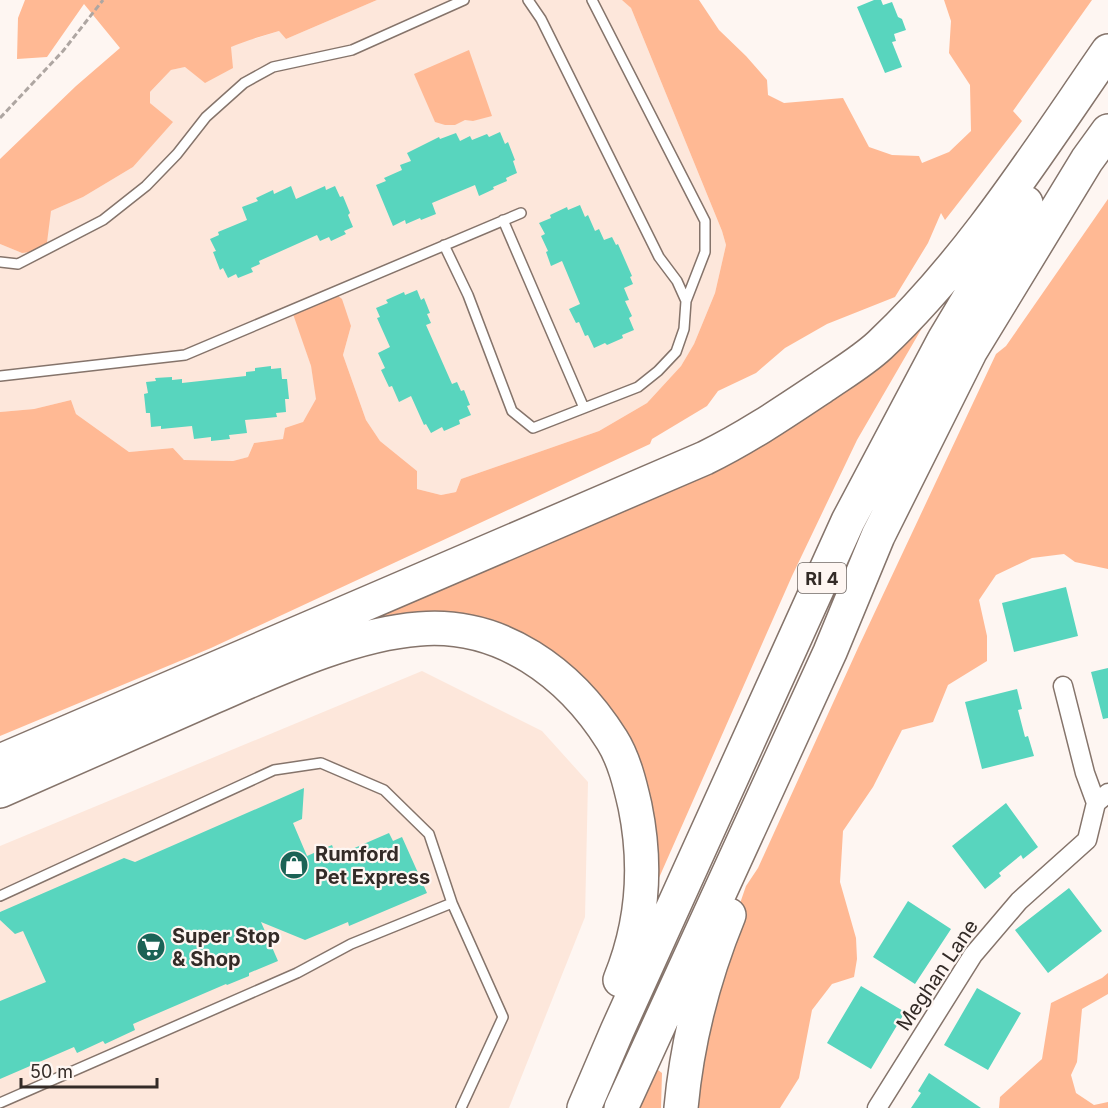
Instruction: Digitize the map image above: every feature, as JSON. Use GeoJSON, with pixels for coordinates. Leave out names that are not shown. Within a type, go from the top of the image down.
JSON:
{"type":"FeatureCollection","features":[{"type":"Feature","properties":{"kind":"highway"},"geometry":{"type":"LineString","coordinates":[[0,761],[705,458],[780,416],[880,346],[945,276],[1021,178],[1108,51]]}},
{"type":"Feature","properties":{"kind":"highway","name":"RI 4"},"geometry":{"type":"LineString","coordinates":[[584,1108],[617,1030],[848,521],[913,395],[981,276],[1108,72]]}},
{"type":"Feature","properties":{"kind":"highway","name":"RI 4"},"geometry":{"type":"LineString","coordinates":[[621,1108],[830,652],[878,537],[970,352],[1087,160],[1108,131]]}},
{"type":"Feature","properties":{"kind":"highway"},"geometry":{"type":"LineString","coordinates":[[0,791],[294,662],[390,632],[421,628],[465,631],[506,642],[534,657],[582,699],[600,721],[616,747],[631,785],[641,834],[644,873],[641,904],[627,963],[566,1108]]}},
{"type":"Feature","properties":{"kind":"highway"},"geometry":{"type":"LineString","coordinates":[[681,1108],[693,1030],[723,931],[772,819],[830,652]]}},
{"type":"Feature","properties":{"kind":"street"},"geometry":{"type":"LineString","coordinates":[[1063,686],[1085,773],[1102,798]]}},
{"type":"Feature","properties":{"kind":"street","name":"Meghan Lane"},"geometry":{"type":"LineString","coordinates":[[877,1108],[973,955],[1019,901],[1087,840],[1102,798]]}},
{"type":"Feature","properties":{"kind":"lane"},"geometry":{"type":"LineString","coordinates":[[0,262],[18,264],[103,220],[146,186],[177,154],[206,117],[244,83],[273,67],[352,50],[464,0]]}},
{"type":"Feature","properties":{"kind":"lane"},"geometry":{"type":"LineString","coordinates":[[528,0],[541,19],[659,257],[677,281],[686,301]]}},
{"type":"Feature","properties":{"kind":"lane"},"geometry":{"type":"LineString","coordinates":[[444,245],[468,295],[512,411],[532,429],[638,387],[676,352],[684,329],[686,301],[705,252],[705,221],[592,0]]}},
{"type":"Feature","properties":{"kind":"lane"},"geometry":{"type":"LineString","coordinates":[[0,376],[185,355],[521,213]]}},
{"type":"Feature","properties":{"kind":"lane"},"geometry":{"type":"LineString","coordinates":[[503,220],[584,408]]}},
{"type":"Feature","properties":{"kind":"lane"},"geometry":{"type":"LineString","coordinates":[[0,896],[274,770],[321,763],[384,790],[429,834],[452,903],[503,1017],[461,1108]]}},
{"type":"Feature","properties":{"kind":"lane"},"geometry":{"type":"LineString","coordinates":[[0,1103],[297,973],[351,944],[452,903]]}},
{"type":"Feature","properties":{"kind":"path"},"geometry":{"type":"LineString","coordinates":[[0,118],[63,51],[103,0]]}},
{"type":"Feature","properties":{"kind":"shaded area"},"geometry":{"type":"Polygon","coordinates":[[[25,0],[377,0],[286,39],[279,31],[231,47],[233,68],[205,83],[185,67],[171,70],[150,92],[150,103],[173,122],[133,167],[83,197],[51,211],[46,250],[22,253],[0,244],[0,159],[76,86],[120,48],[84,4],[47,57],[17,59],[18,18],[25,0]]]}},
{"type":"Feature","properties":{"kind":"shaded area"},"geometry":{"type":"Polygon","coordinates":[[[377,0],[623,0],[631,8],[726,245],[715,293],[694,344],[681,366],[647,403],[599,431],[461,479],[456,492],[441,495],[417,489],[417,471],[380,441],[366,420],[343,355],[351,326],[294,314],[311,366],[317,399],[303,422],[283,439],[254,443],[248,457],[233,461],[184,460],[173,448],[129,452],[76,414],[71,400],[34,409],[0,412],[0,244],[22,253],[51,211],[83,197],[133,167],[172,122],[150,103],[150,92],[171,70],[185,67],[248,39],[279,31],[286,39],[377,0]]]}},
{"type":"Feature","properties":{"kind":"shaded area"},"geometry":{"type":"Polygon","coordinates":[[[622,0],[699,0],[719,30],[767,80],[768,95],[784,103],[843,98],[869,147],[892,155],[919,156],[922,163],[949,152],[971,131],[970,85],[949,53],[951,21],[944,0],[1092,0],[1013,111],[1022,121],[945,220],[941,213],[928,243],[895,297],[827,324],[785,348],[756,373],[718,391],[707,406],[652,439],[650,444],[211,648],[0,736],[0,412],[34,409],[71,400],[76,414],[129,452],[173,448],[184,460],[233,461],[248,457],[254,443],[283,439],[285,428],[303,422],[316,399],[311,366],[293,314],[296,309],[337,295],[342,299],[351,326],[343,355],[366,420],[380,441],[417,471],[417,489],[441,495],[456,492],[461,479],[599,431],[647,403],[681,366],[694,344],[715,293],[726,245],[631,8],[622,0]]]}},
{"type":"Feature","properties":{"kind":"shaded area"},"geometry":{"type":"Polygon","coordinates":[[[469,50],[492,116],[473,121],[465,120],[455,125],[435,122],[414,74],[469,50]]]}},
{"type":"Feature","properties":{"kind":"shaded area"},"geometry":{"type":"Polygon","coordinates":[[[1108,199],[1108,569],[1075,562],[1064,554],[1032,558],[996,575],[979,600],[987,636],[987,661],[948,685],[933,722],[902,730],[873,787],[843,831],[840,882],[856,938],[857,959],[854,977],[832,984],[812,1010],[799,1078],[780,1108],[691,1108],[694,1036],[746,886],[758,868],[996,354],[1006,346],[1108,199]]]}},
{"type":"Feature","properties":{"kind":"shaded area"},"geometry":{"type":"Polygon","coordinates":[[[933,309],[857,440],[792,576],[651,896],[643,806],[530,649],[338,631],[711,465],[933,309]]]}},
{"type":"Feature","properties":{"kind":"shaded area"},"geometry":{"type":"Polygon","coordinates":[[[422,671],[542,731],[588,782],[585,917],[509,1108],[0,1108],[0,846],[422,671]]]}},
{"type":"Feature","properties":{"kind":"shaded area"},"geometry":{"type":"Polygon","coordinates":[[[1108,973],[1108,994],[1082,1009],[1077,1062],[1071,1075],[1076,1093],[1094,1105],[1108,1102],[1108,1108],[999,1108],[1000,1097],[1042,1059],[1051,1003],[1108,973]]]}},
{"type":"Feature","properties":{"kind":"shaded area"},"geometry":{"type":"Polygon","coordinates":[[[654,1067],[662,1073],[661,1108],[635,1108],[654,1067]]]}},
{"type":"Feature","properties":{"kind":"building"},"geometry":{"type":"Polygon","coordinates":[[[874,0],[881,0],[883,5],[892,2],[906,30],[894,34],[896,41],[892,42],[902,67],[885,73],[857,7],[874,0]]]}},
{"type":"Feature","properties":{"kind":"building"},"geometry":{"type":"Polygon","coordinates":[[[500,132],[505,144],[508,142],[517,173],[479,196],[475,185],[432,203],[436,214],[406,224],[405,220],[393,226],[376,185],[386,181],[384,178],[402,170],[400,165],[411,161],[407,153],[439,137],[440,139],[456,133],[460,141],[470,136],[472,140],[500,132]]]}},
{"type":"Feature","properties":{"kind":"building"},"geometry":{"type":"Polygon","coordinates":[[[291,186],[296,199],[325,186],[326,190],[335,186],[340,197],[343,196],[353,227],[344,231],[346,234],[331,241],[329,237],[320,241],[317,235],[259,261],[260,264],[251,268],[253,272],[238,278],[236,274],[228,278],[223,268],[220,270],[213,252],[216,251],[210,239],[219,235],[218,232],[247,220],[242,207],[258,201],[256,198],[273,190],[274,194],[291,186]]]}},
{"type":"Feature","properties":{"kind":"building"},"geometry":{"type":"Polygon","coordinates":[[[580,205],[585,217],[588,215],[595,231],[599,229],[604,240],[612,237],[616,245],[618,244],[632,276],[630,277],[633,284],[624,288],[629,300],[625,301],[632,316],[629,318],[634,330],[622,335],[623,338],[594,348],[588,335],[585,336],[579,322],[576,323],[569,309],[580,304],[562,261],[551,266],[546,252],[548,251],[541,236],[545,234],[539,223],[567,207],[568,210],[580,205]]]}},
{"type":"Feature","properties":{"kind":"building"},"geometry":{"type":"Polygon","coordinates":[[[417,290],[421,300],[424,298],[430,313],[427,314],[431,323],[426,325],[452,384],[457,382],[461,391],[464,390],[471,415],[459,420],[460,424],[444,431],[442,427],[431,433],[426,424],[424,425],[411,396],[399,402],[392,386],[389,387],[381,370],[385,368],[378,353],[390,347],[377,318],[380,317],[376,308],[388,303],[386,300],[404,292],[405,295],[417,290]]]}},
{"type":"Feature","properties":{"kind":"building"},"geometry":{"type":"Polygon","coordinates":[[[271,366],[271,369],[281,368],[282,379],[287,379],[289,399],[285,399],[286,412],[276,413],[277,417],[245,420],[247,433],[229,435],[230,439],[211,441],[211,437],[194,439],[192,426],[161,429],[161,426],[151,427],[150,413],[146,413],[144,394],[148,393],[146,382],[156,381],[155,378],[172,377],[172,380],[182,379],[182,383],[246,376],[246,372],[255,371],[255,368],[271,366]]]}},
{"type":"Feature","properties":{"kind":"building"},"geometry":{"type":"Polygon","coordinates":[[[1066,587],[1078,636],[1014,652],[1002,603],[1066,587]]]}},
{"type":"Feature","properties":{"kind":"building"},"geometry":{"type":"Polygon","coordinates":[[[1108,668],[1108,718],[1103,719],[1091,672],[1108,668]]]}},
{"type":"Feature","properties":{"kind":"building"},"geometry":{"type":"Polygon","coordinates":[[[1017,689],[1022,709],[1018,710],[1025,737],[1028,736],[1034,756],[982,769],[965,702],[1017,689]]]}},
{"type":"Feature","properties":{"kind":"building","name":"Super Stop & Shop"},"geometry":{"type":"Polygon","coordinates":[[[304,788],[302,819],[293,823],[307,856],[332,845],[336,856],[389,833],[393,841],[402,837],[427,893],[349,926],[348,922],[305,940],[261,922],[278,961],[249,973],[249,976],[133,1024],[135,1030],[105,1044],[103,1041],[77,1053],[74,1047],[0,1079],[0,1001],[46,982],[23,931],[15,934],[0,920],[0,912],[124,858],[135,862],[304,788]]]}},
{"type":"Feature","properties":{"kind":"building"},"geometry":{"type":"Polygon","coordinates":[[[1006,803],[1038,847],[1023,859],[1021,855],[999,873],[1001,876],[985,889],[952,846],[1006,803]]]}},
{"type":"Feature","properties":{"kind":"building"},"geometry":{"type":"Polygon","coordinates":[[[1069,888],[1102,931],[1048,973],[1015,930],[1069,888]]]}},
{"type":"Feature","properties":{"kind":"building"},"geometry":{"type":"Polygon","coordinates":[[[908,901],[951,929],[915,984],[873,957],[908,901]]]}},
{"type":"Feature","properties":{"kind":"building"},"geometry":{"type":"Polygon","coordinates":[[[861,986],[905,1012],[871,1069],[827,1043],[861,986]]]}},
{"type":"Feature","properties":{"kind":"building"},"geometry":{"type":"Polygon","coordinates":[[[977,988],[1021,1013],[988,1070],[944,1045],[977,988]]]}},
{"type":"Feature","properties":{"kind":"building"},"geometry":{"type":"Polygon","coordinates":[[[929,1073],[981,1108],[911,1108],[921,1093],[918,1091],[929,1073]]]}},
{"type":"Feature","properties":{"kind":"place","name":"Rumford Pet Express"},"geometry":{"type":"Point","coordinates":[294,865]}},
{"type":"Feature","properties":{"kind":"place","name":"Super Stop & Shop"},"geometry":{"type":"Point","coordinates":[151,947]}}]}
